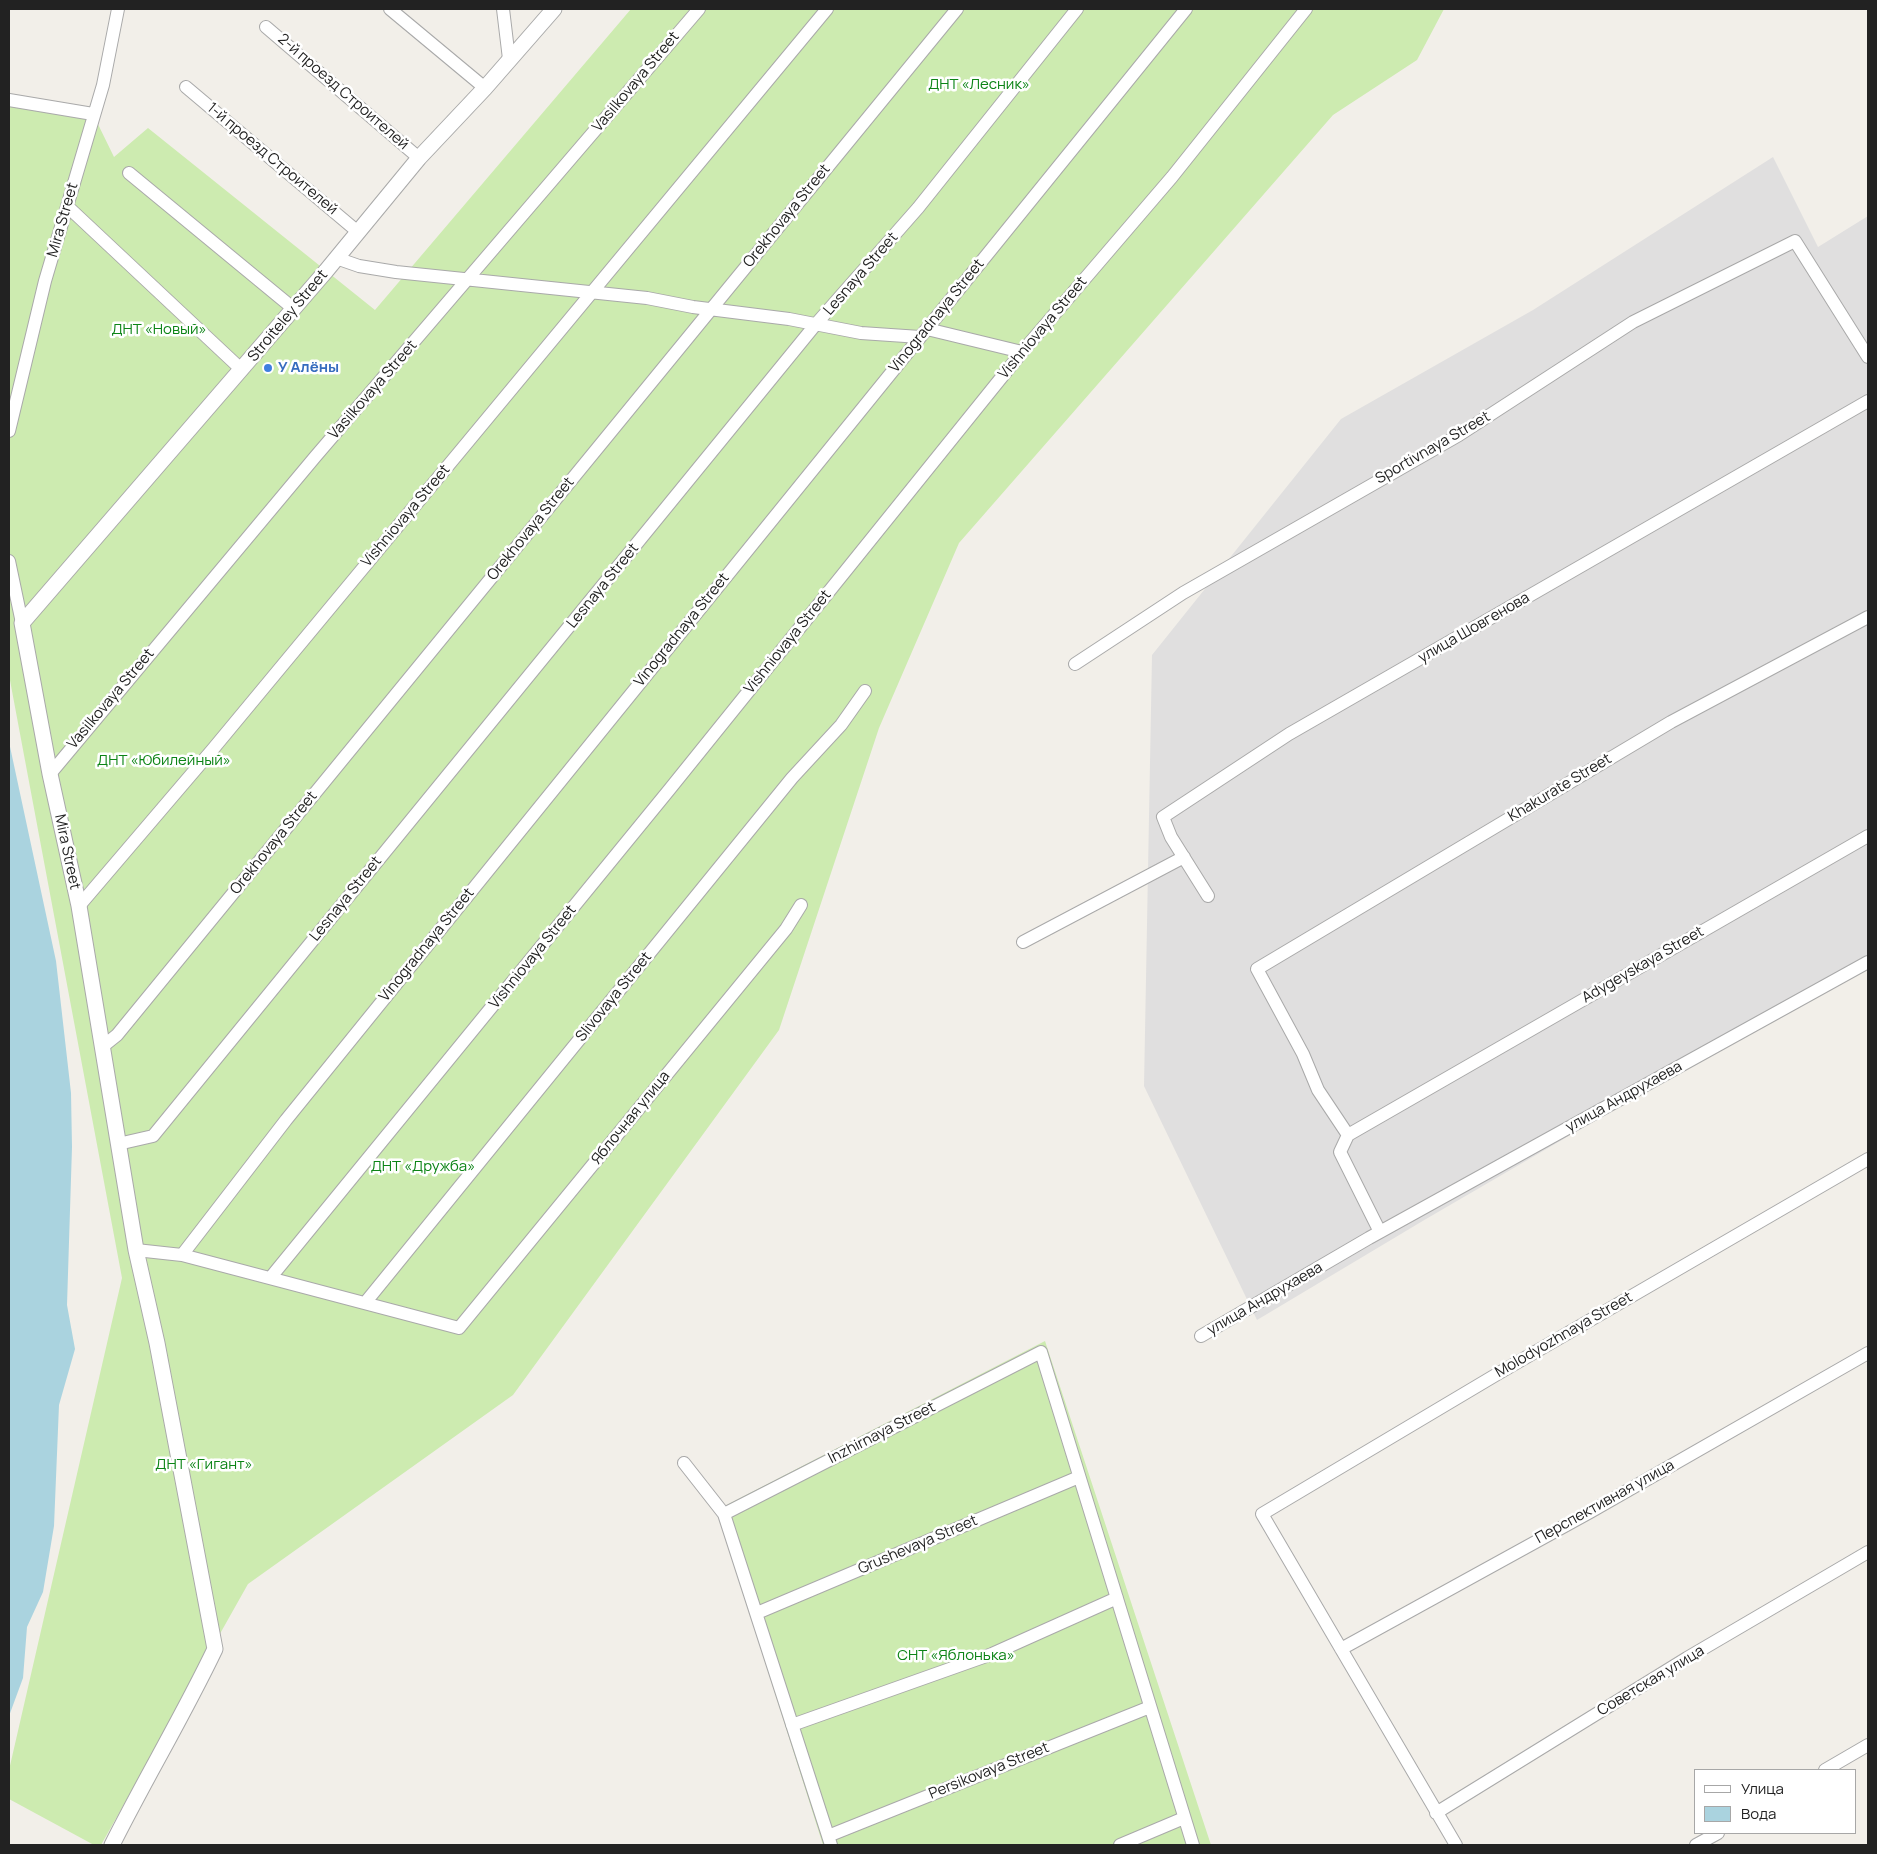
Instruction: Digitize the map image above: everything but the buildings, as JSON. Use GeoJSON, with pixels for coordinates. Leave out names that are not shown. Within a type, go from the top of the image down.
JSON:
{"type":"FeatureCollection","features":[{"type":"Feature","properties":{"kind":"street","name":"Mira Street"},"geometry":{"type":"LineString","coordinates":[[9,431],[45,281],[103,85],[118,9]]}},
{"type":"Feature","properties":{"kind":"street"},"geometry":{"type":"LineString","coordinates":[[390,9],[485,88]]}},
{"type":"Feature","properties":{"kind":"street"},"geometry":{"type":"LineString","coordinates":[[503,9],[509,59]]}},
{"type":"Feature","properties":{"kind":"street","name":"Stroiteley Street"},"geometry":{"type":"LineString","coordinates":[[22,623],[242,370],[419,158],[485,88],[554,9]]}},
{"type":"Feature","properties":{"kind":"street","name":"Vasilkovaya Street"},"geometry":{"type":"LineString","coordinates":[[50,774],[127,679],[699,9]]}},
{"type":"Feature","properties":{"kind":"street","name":"Vishniovaya Street"},"geometry":{"type":"LineString","coordinates":[[78,906],[213,749],[827,9]]}},
{"type":"Feature","properties":{"kind":"street","name":"Orekhovaya Street"},"geometry":{"type":"LineString","coordinates":[[102,1047],[117,1035],[957,9]]}},
{"type":"Feature","properties":{"kind":"street","name":"Lesnaya Street"},"geometry":{"type":"LineString","coordinates":[[118,1144],[153,1136],[816,324],[918,208],[1077,9]]}},
{"type":"Feature","properties":{"kind":"street","name":"Vinogradnaya Street"},"geometry":{"type":"LineString","coordinates":[[182,1255],[286,1120],[1186,9]]}},
{"type":"Feature","properties":{"kind":"street","name":"Vishniovaya Street"},"geometry":{"type":"LineString","coordinates":[[271,1277],[644,821],[1022,352],[1172,177],[1306,9]]}},
{"type":"Feature","properties":{"kind":"street","name":"2-й проезд Строителей"},"geometry":{"type":"LineString","coordinates":[[266,26],[419,158]]}},
{"type":"Feature","properties":{"kind":"street","name":"1-й проезд Строителей"},"geometry":{"type":"LineString","coordinates":[[186,87],[358,232]]}},
{"type":"Feature","properties":{"kind":"street"},"geometry":{"type":"LineString","coordinates":[[9,100],[93,114]]}},
{"type":"Feature","properties":{"kind":"street"},"geometry":{"type":"LineString","coordinates":[[129,173],[294,309]]}},
{"type":"Feature","properties":{"kind":"street"},"geometry":{"type":"LineString","coordinates":[[66,206],[242,370]]}},
{"type":"Feature","properties":{"kind":"street","name":"Sportivnaya Street"},"geometry":{"type":"LineString","coordinates":[[1075,664],[1183,594],[1459,435],[1634,322],[1795,241],[1868,357]]}},
{"type":"Feature","properties":{"kind":"street"},"geometry":{"type":"LineString","coordinates":[[336,258],[359,266],[396,272],[591,294],[647,298],[816,324],[861,333],[923,333],[1022,352]]}},
{"type":"Feature","properties":{"kind":"street","name":"улица Шовгенова"},"geometry":{"type":"LineString","coordinates":[[1208,896],[1171,837],[1163,817],[1288,734],[1868,401]]}},
{"type":"Feature","properties":{"kind":"street","name":"Mira Street"},"geometry":{"type":"LineString","coordinates":[[9,561],[50,774],[78,906],[136,1250],[157,1343],[215,1649],[112,1845]]}},
{"type":"Feature","properties":{"kind":"street","name":"Khakurate Street"},"geometry":{"type":"LineString","coordinates":[[1348,1135],[1318,1090],[1303,1054],[1257,969],[1672,722],[1868,617]]}},
{"type":"Feature","properties":{"kind":"street","name":"Slivovaya Street"},"geometry":{"type":"LineString","coordinates":[[365,1303],[792,778],[841,725],[865,691]]}},
{"type":"Feature","properties":{"kind":"street","name":"Adygeyskaya Street"},"geometry":{"type":"LineString","coordinates":[[1348,1135],[1868,836]]}},
{"type":"Feature","properties":{"kind":"street"},"geometry":{"type":"LineString","coordinates":[[1023,942],[1184,857]]}},
{"type":"Feature","properties":{"kind":"street","name":"Яблочная улица"},"geometry":{"type":"LineString","coordinates":[[365,1303],[459,1328],[786,929],[801,905]]}},
{"type":"Feature","properties":{"kind":"street","name":"улица Андрухаева"},"geometry":{"type":"LineString","coordinates":[[1201,1336],[1380,1232],[1868,962]]}},
{"type":"Feature","properties":{"kind":"street"},"geometry":{"type":"LineString","coordinates":[[1348,1135],[1340,1152],[1380,1232]]}},
{"type":"Feature","properties":{"kind":"street","name":"Molodyozhnaya Street"},"geometry":{"type":"LineString","coordinates":[[1341,1650],[1262,1514],[1499,1373],[1868,1159]]}},
{"type":"Feature","properties":{"kind":"street"},"geometry":{"type":"LineString","coordinates":[[136,1250],[182,1255],[365,1303]]}},
{"type":"Feature","properties":{"kind":"street","name":"Inzhirnaya Street"},"geometry":{"type":"LineString","coordinates":[[724,1514],[1041,1352],[1080,1477]]}},
{"type":"Feature","properties":{"kind":"street","name":"Перспективная улица"},"geometry":{"type":"LineString","coordinates":[[1341,1650],[1590,1512],[1868,1353]]}},
{"type":"Feature","properties":{"kind":"street"},"geometry":{"type":"LineString","coordinates":[[684,1463],[724,1514],[829,1840]]}},
{"type":"Feature","properties":{"kind":"street"},"geometry":{"type":"LineString","coordinates":[[1080,1477],[1193,1845]]}},
{"type":"Feature","properties":{"kind":"street","name":"Grushevaya Street"},"geometry":{"type":"LineString","coordinates":[[757,1613],[1080,1477]]}},
{"type":"Feature","properties":{"kind":"street","name":"Советская улица"},"geometry":{"type":"LineString","coordinates":[[1436,1813],[1679,1664],[1868,1552]]}},
{"type":"Feature","properties":{"kind":"street"},"geometry":{"type":"LineString","coordinates":[[792,1724],[992,1654],[1117,1598]]}},
{"type":"Feature","properties":{"kind":"street"},"geometry":{"type":"LineString","coordinates":[[1341,1650],[1456,1845]]}},
{"type":"Feature","properties":{"kind":"street","name":"Persikovaya Street"},"geometry":{"type":"LineString","coordinates":[[829,1840],[1150,1707]]}},
{"type":"Feature","properties":{"kind":"street"},"geometry":{"type":"LineString","coordinates":[[1827,1769],[1868,1745]]}},
{"type":"Feature","properties":{"kind":"street"},"geometry":{"type":"LineString","coordinates":[[1120,1845],[1184,1818]]}},
{"type":"Feature","properties":{"kind":"street"},"geometry":{"type":"LineString","coordinates":[[1696,1845],[1716,1834]]}},
{"type":"Feature","properties":{"kind":"shaded area"},"geometry":{"type":"Polygon","coordinates":[[[1773,157],[1818,247],[1868,216],[1868,962],[1426,1219],[1257,1320],[1144,1086],[1152,655],[1341,419],[1533,310],[1773,157]]]}},
{"type":"Feature","properties":{"kind":"green space"},"geometry":{"type":"Polygon","coordinates":[[[631,9],[1444,9],[1417,60],[1333,115],[959,543],[879,728],[779,1030],[513,1395],[248,1584],[101,1845],[94,1845],[9,1799],[9,1770],[122,1278],[9,675],[9,105],[80,118],[93,114],[114,157],[148,128],[375,310],[631,9]]]}},
{"type":"Feature","properties":{"kind":"green space","name":"СНТ «Яблонька»"},"geometry":{"type":"Polygon","coordinates":[[[1045,1341],[1211,1845],[823,1845],[717,1510],[1045,1341]]]}},
{"type":"Feature","properties":{"kind":"water"},"geometry":{"type":"Polygon","coordinates":[[[9,742],[56,961],[71,1093],[72,1147],[67,1305],[75,1349],[59,1405],[54,1526],[43,1592],[27,1627],[23,1678],[9,1716],[9,742]]]}},
{"type":"Feature","properties":{"kind":"place","name":"У Алёны"},"geometry":{"type":"Point","coordinates":[268,368]}},
{"type":"Feature","properties":{"kind":"park label","name":"ДНТ «Лесник»"},"geometry":{"type":"Point","coordinates":[979,85]}},
{"type":"Feature","properties":{"kind":"park label","name":"ДНТ «Новый»"},"geometry":{"type":"Point","coordinates":[159,330]}},
{"type":"Feature","properties":{"kind":"park label","name":"ДНТ «Юбилейный»"},"geometry":{"type":"Point","coordinates":[164,761]}},
{"type":"Feature","properties":{"kind":"park label","name":"ДНТ «Дружба»"},"geometry":{"type":"Point","coordinates":[423,1167]}},
{"type":"Feature","properties":{"kind":"park label","name":"ДНТ «Гигант»"},"geometry":{"type":"Point","coordinates":[204,1465]}}]}
